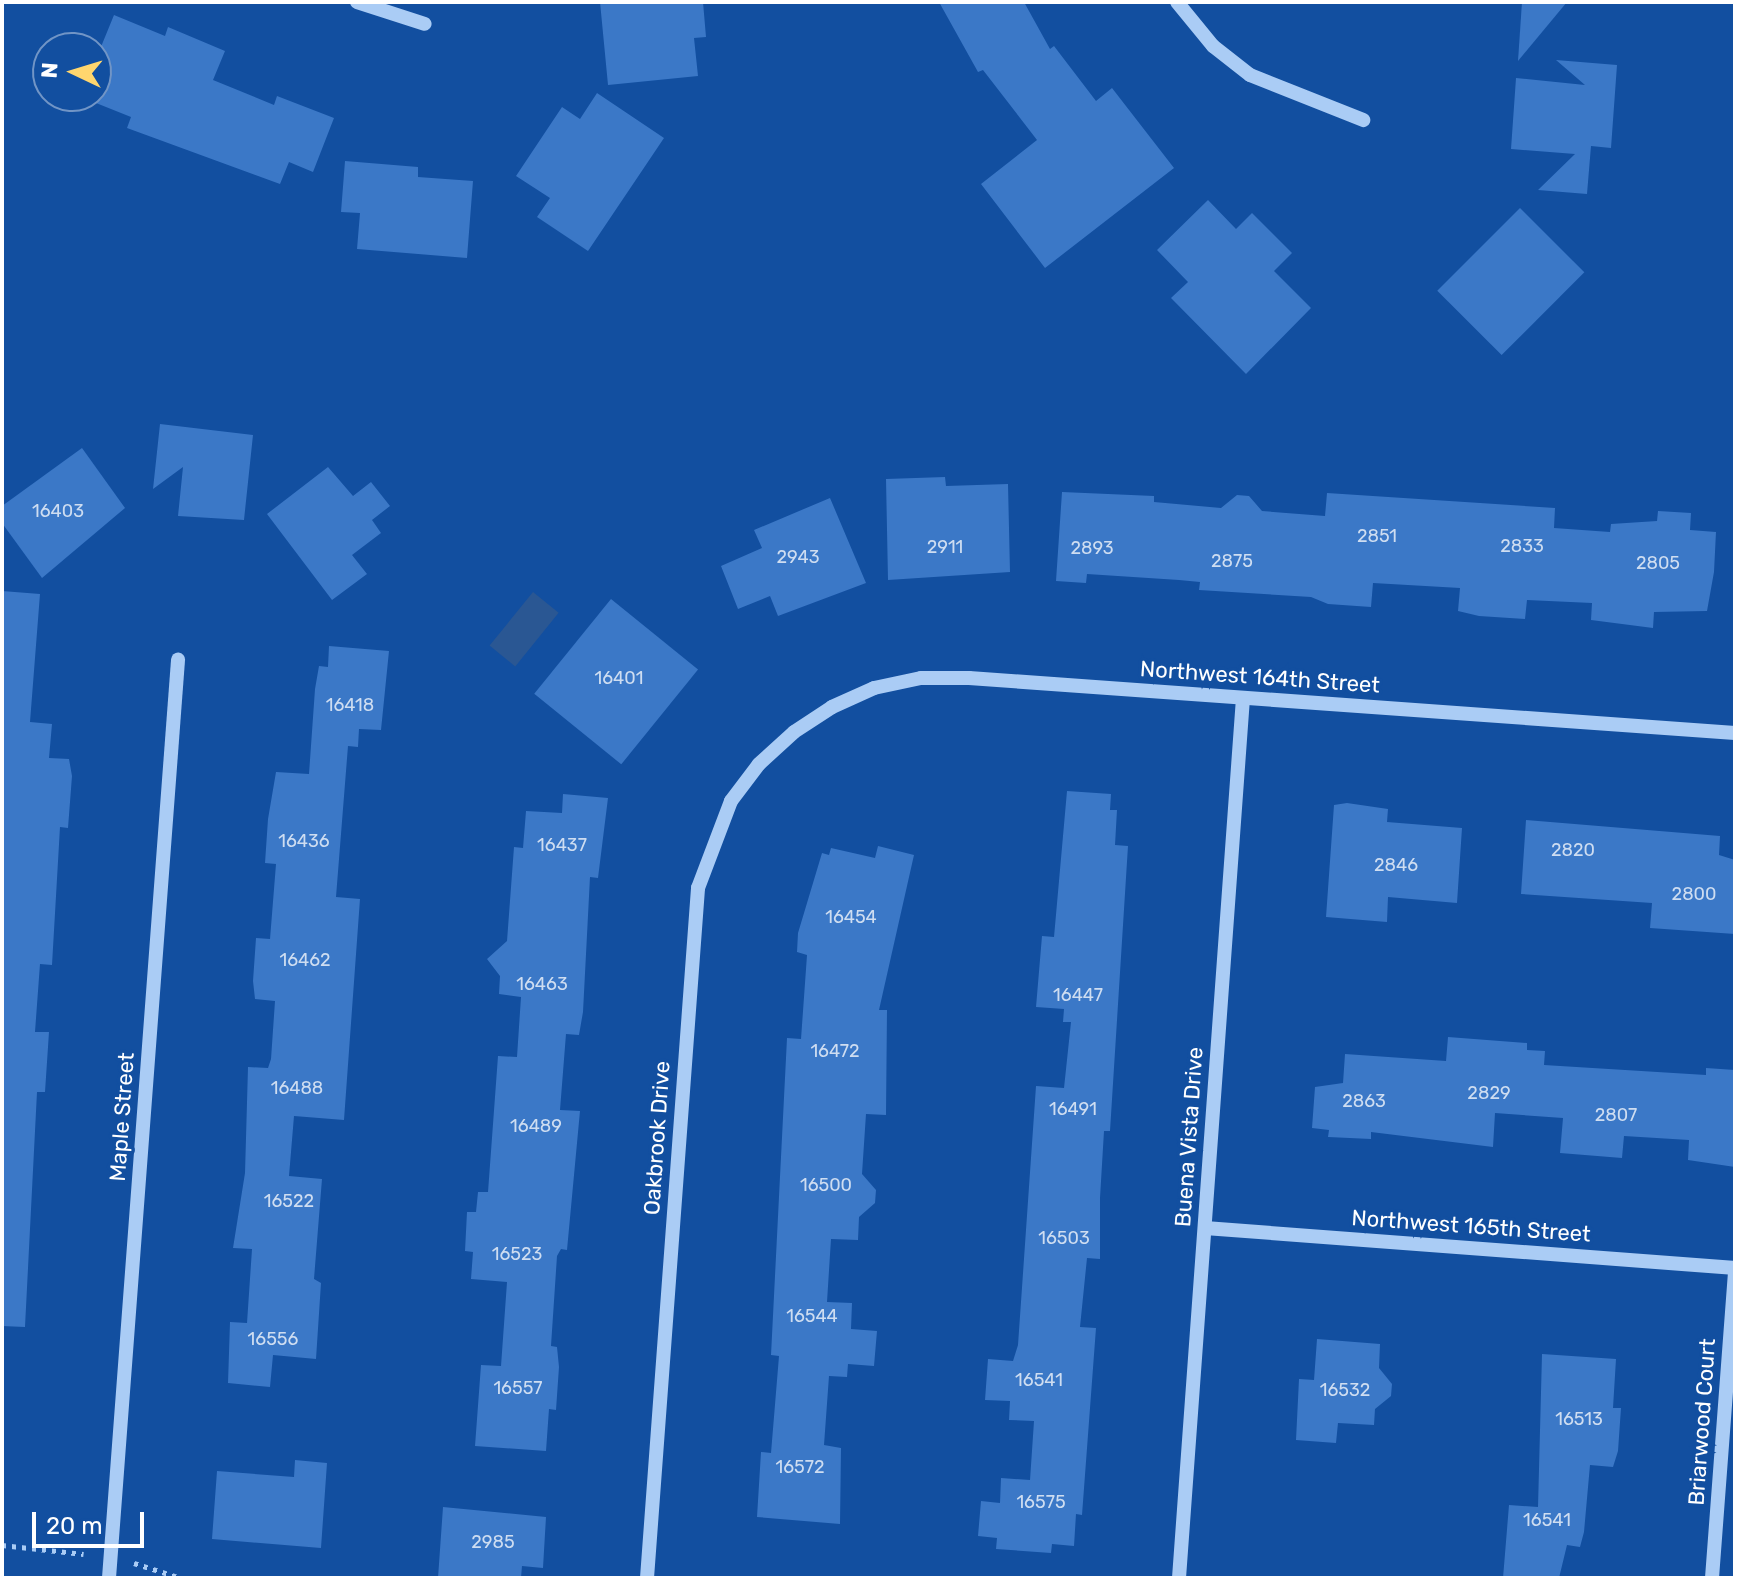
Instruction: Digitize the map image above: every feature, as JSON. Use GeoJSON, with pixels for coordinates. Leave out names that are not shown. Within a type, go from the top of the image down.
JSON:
{"type":"FeatureCollection","features":[{"type":"Feature","properties":{"kind":"street"},"geometry":{"type":"LineString","coordinates":[[357,2],[425,24]]}},
{"type":"Feature","properties":{"kind":"street"},"geometry":{"type":"LineString","coordinates":[[1177,2],[1213,46],[1250,75],[1363,120]]}},
{"type":"Feature","properties":{"kind":"street","name":"Maple Street"},"geometry":{"type":"LineString","coordinates":[[109,1578],[178,660]]}},
{"type":"Feature","properties":{"kind":"street","name":"Northwest 164th Street"},"geometry":{"type":"LineString","coordinates":[[794,732],[832,707],[874,688],[921,678],[1735,733]]}},
{"type":"Feature","properties":{"kind":"street","name":"Buena Vista Drive"},"geometry":{"type":"LineString","coordinates":[[1179,1578],[1243,698]]}},
{"type":"Feature","properties":{"kind":"street","name":"Oakbrook Drive"},"geometry":{"type":"LineString","coordinates":[[647,1578],[698,888],[731,801],[759,764],[794,732]]}},
{"type":"Feature","properties":{"kind":"street","name":"Northwest 165th Street"},"geometry":{"type":"LineString","coordinates":[[1205,1228],[1735,1268]]}},
{"type":"Feature","properties":{"kind":"street","name":"Briarwood Court"},"geometry":{"type":"LineString","coordinates":[[1712,1578],[1735,1268]]}},
{"type":"Feature","properties":{"kind":"water"},"geometry":{"type":"Polygon","coordinates":[[[533,592],[559,613],[515,666],[490,646],[533,592]]]}},
{"type":"Feature","properties":{"kind":"building"},"geometry":{"type":"Polygon","coordinates":[[[600,2],[703,2],[706,37],[694,38],[698,76],[608,85],[600,2]]]}},
{"type":"Feature","properties":{"kind":"building"},"geometry":{"type":"Polygon","coordinates":[[[939,2],[1024,2],[1050,49],[1054,46],[1096,101],[1112,88],[1174,168],[1045,268],[981,184],[1037,140],[983,70],[978,72],[939,2]]]}},
{"type":"Feature","properties":{"kind":"building"},"geometry":{"type":"Polygon","coordinates":[[[1522,2],[1567,2],[1518,61],[1522,2]]]}},
{"type":"Feature","properties":{"kind":"building"},"geometry":{"type":"Polygon","coordinates":[[[114,15],[165,36],[168,27],[225,51],[213,80],[274,105],[277,96],[334,118],[313,172],[289,162],[280,184],[127,128],[131,117],[112,109],[112,32],[107,32],[114,15]]]}},
{"type":"Feature","properties":{"kind":"building"},"geometry":{"type":"Polygon","coordinates":[[[1556,60],[1617,65],[1611,148],[1591,146],[1587,194],[1538,190],[1575,154],[1511,149],[1516,78],[1585,85],[1556,60]]]}},
{"type":"Feature","properties":{"kind":"building"},"geometry":{"type":"Polygon","coordinates":[[[597,93],[664,138],[588,251],[537,217],[550,198],[516,176],[562,107],[580,119],[597,93]]]}},
{"type":"Feature","properties":{"kind":"building"},"geometry":{"type":"Polygon","coordinates":[[[345,161],[418,167],[418,177],[473,181],[467,258],[357,249],[360,213],[341,212],[345,161]]]}},
{"type":"Feature","properties":{"kind":"building"},"geometry":{"type":"Polygon","coordinates":[[[1208,200],[1236,229],[1252,213],[1292,253],[1274,271],[1311,308],[1246,374],[1171,298],[1188,282],[1157,250],[1208,200]]]}},
{"type":"Feature","properties":{"kind":"building"},"geometry":{"type":"Polygon","coordinates":[[[1520,208],[1584,272],[1502,355],[1437,291],[1520,208]]]}},
{"type":"Feature","properties":{"kind":"building"},"geometry":{"type":"Polygon","coordinates":[[[160,424],[253,435],[244,520],[178,516],[183,467],[153,489],[160,424]]]}},
{"type":"Feature","properties":{"kind":"building"},"geometry":{"type":"Polygon","coordinates":[[[82,448],[125,508],[42,578],[2,523],[2,506],[82,448]]]}},
{"type":"Feature","properties":{"kind":"building"},"geometry":{"type":"Polygon","coordinates":[[[328,467],[353,496],[371,482],[390,506],[372,520],[381,533],[352,555],[367,574],[332,600],[267,514],[328,467]]]}},
{"type":"Feature","properties":{"kind":"building"},"geometry":{"type":"Polygon","coordinates":[[[945,477],[946,486],[1008,484],[1010,572],[888,580],[886,479],[945,477]]]}},
{"type":"Feature","properties":{"kind":"building"},"geometry":{"type":"Polygon","coordinates":[[[1062,492],[1154,496],[1154,502],[1221,508],[1237,495],[1249,496],[1262,511],[1325,516],[1327,493],[1555,508],[1554,528],[1610,532],[1611,524],[1657,521],[1658,511],[1691,513],[1690,530],[1716,532],[1714,572],[1707,611],[1654,612],[1653,628],[1591,620],[1592,603],[1527,600],[1525,619],[1479,616],[1458,611],[1460,588],[1373,583],[1371,607],[1328,604],[1311,597],[1199,590],[1200,582],[1179,580],[1087,574],[1086,583],[1056,581],[1062,492]]]}},
{"type":"Feature","properties":{"kind":"building"},"geometry":{"type":"Polygon","coordinates":[[[830,498],[866,583],[778,616],[770,596],[738,609],[721,566],[762,548],[754,530],[830,498]]]}},
{"type":"Feature","properties":{"kind":"building"},"geometry":{"type":"Polygon","coordinates":[[[2,591],[40,594],[30,722],[52,724],[49,758],[69,759],[72,776],[68,828],[60,827],[52,965],[40,964],[35,1032],[49,1032],[45,1092],[37,1092],[25,1327],[2,1326],[2,591]]]}},
{"type":"Feature","properties":{"kind":"building"},"geometry":{"type":"Polygon","coordinates":[[[611,599],[698,669],[621,764],[534,694],[611,599]]]}},
{"type":"Feature","properties":{"kind":"building"},"geometry":{"type":"Polygon","coordinates":[[[329,646],[389,651],[381,730],[359,729],[358,747],[348,746],[336,897],[360,899],[344,1120],[294,1116],[289,1176],[322,1179],[314,1279],[321,1283],[316,1359],[273,1355],[270,1387],[228,1383],[230,1322],[247,1323],[252,1249],[233,1248],[245,1173],[248,1067],[268,1068],[271,1059],[275,1001],[255,999],[253,981],[256,938],[270,939],[276,864],[265,863],[268,819],[276,772],[309,774],[315,689],[319,666],[328,667],[329,646]]]}},
{"type":"Feature","properties":{"kind":"building"},"geometry":{"type":"Polygon","coordinates":[[[1067,791],[1111,794],[1110,810],[1117,810],[1115,845],[1128,846],[1110,1131],[1104,1131],[1100,1259],[1087,1258],[1080,1327],[1096,1328],[1082,1515],[1076,1514],[1074,1546],[1052,1544],[1051,1553],[996,1549],[997,1538],[978,1536],[981,1501],[1000,1503],[1001,1478],[1030,1480],[1034,1421],[1009,1420],[1010,1401],[985,1400],[988,1359],[1013,1361],[1018,1345],[1036,1086],[1064,1088],[1071,1022],[1063,1022],[1064,1009],[1036,1007],[1042,936],[1054,937],[1067,791]]]}},
{"type":"Feature","properties":{"kind":"building"},"geometry":{"type":"Polygon","coordinates":[[[563,794],[608,798],[598,878],[590,877],[579,1035],[566,1034],[560,1110],[580,1111],[567,1250],[561,1249],[557,1256],[551,1346],[557,1347],[559,1367],[556,1410],[549,1409],[546,1451],[475,1446],[481,1365],[501,1366],[507,1282],[471,1279],[473,1252],[465,1251],[467,1212],[476,1212],[478,1192],[488,1192],[498,1056],[517,1057],[521,997],[499,994],[500,976],[487,959],[507,941],[514,847],[523,848],[526,811],[562,813],[563,794]]]}},
{"type":"Feature","properties":{"kind":"building"},"geometry":{"type":"Polygon","coordinates":[[[1347,803],[1388,809],[1387,822],[1462,828],[1457,903],[1388,897],[1387,922],[1326,917],[1334,805],[1347,803]]]}},
{"type":"Feature","properties":{"kind":"building"},"geometry":{"type":"Polygon","coordinates":[[[1526,820],[1720,836],[1719,855],[1735,860],[1735,934],[1650,928],[1652,903],[1521,894],[1526,820]]]}},
{"type":"Feature","properties":{"kind":"building"},"geometry":{"type":"Polygon","coordinates":[[[878,846],[914,855],[879,1010],[887,1010],[886,1115],[866,1114],[862,1174],[876,1190],[875,1203],[859,1217],[858,1240],[831,1239],[827,1302],[852,1303],[851,1329],[877,1331],[874,1366],[848,1364],[847,1377],[829,1376],[824,1445],[841,1448],[840,1524],[757,1517],[761,1452],[771,1453],[779,1356],[771,1355],[787,1038],[801,1039],[807,955],[797,952],[798,933],[822,853],[829,855],[831,848],[875,858],[878,846]]]}},
{"type":"Feature","properties":{"kind":"building"},"geometry":{"type":"Polygon","coordinates":[[[1448,1037],[1527,1043],[1527,1050],[1545,1051],[1544,1065],[1706,1075],[1706,1068],[1735,1070],[1735,1167],[1688,1160],[1689,1140],[1624,1136],[1622,1158],[1560,1153],[1563,1118],[1495,1113],[1493,1147],[1371,1132],[1371,1139],[1328,1137],[1329,1130],[1312,1128],[1315,1087],[1343,1083],[1345,1054],[1446,1061],[1448,1037]]]}},
{"type":"Feature","properties":{"kind":"building"},"geometry":{"type":"Polygon","coordinates":[[[1317,1339],[1380,1344],[1379,1368],[1392,1384],[1391,1396],[1375,1409],[1374,1425],[1338,1423],[1336,1443],[1296,1440],[1299,1379],[1314,1380],[1317,1339]]]}},
{"type":"Feature","properties":{"kind":"building"},"geometry":{"type":"Polygon","coordinates":[[[1542,1354],[1616,1359],[1613,1408],[1621,1408],[1618,1451],[1613,1467],[1590,1465],[1580,1547],[1567,1545],[1559,1578],[1503,1578],[1509,1505],[1538,1507],[1542,1354]]]}},
{"type":"Feature","properties":{"kind":"building"},"geometry":{"type":"Polygon","coordinates":[[[295,1460],[327,1463],[321,1548],[212,1539],[217,1471],[294,1477],[295,1460]]]}},
{"type":"Feature","properties":{"kind":"building"},"geometry":{"type":"Polygon","coordinates":[[[443,1507],[546,1517],[543,1568],[522,1566],[521,1578],[438,1578],[443,1507]]]}}]}
